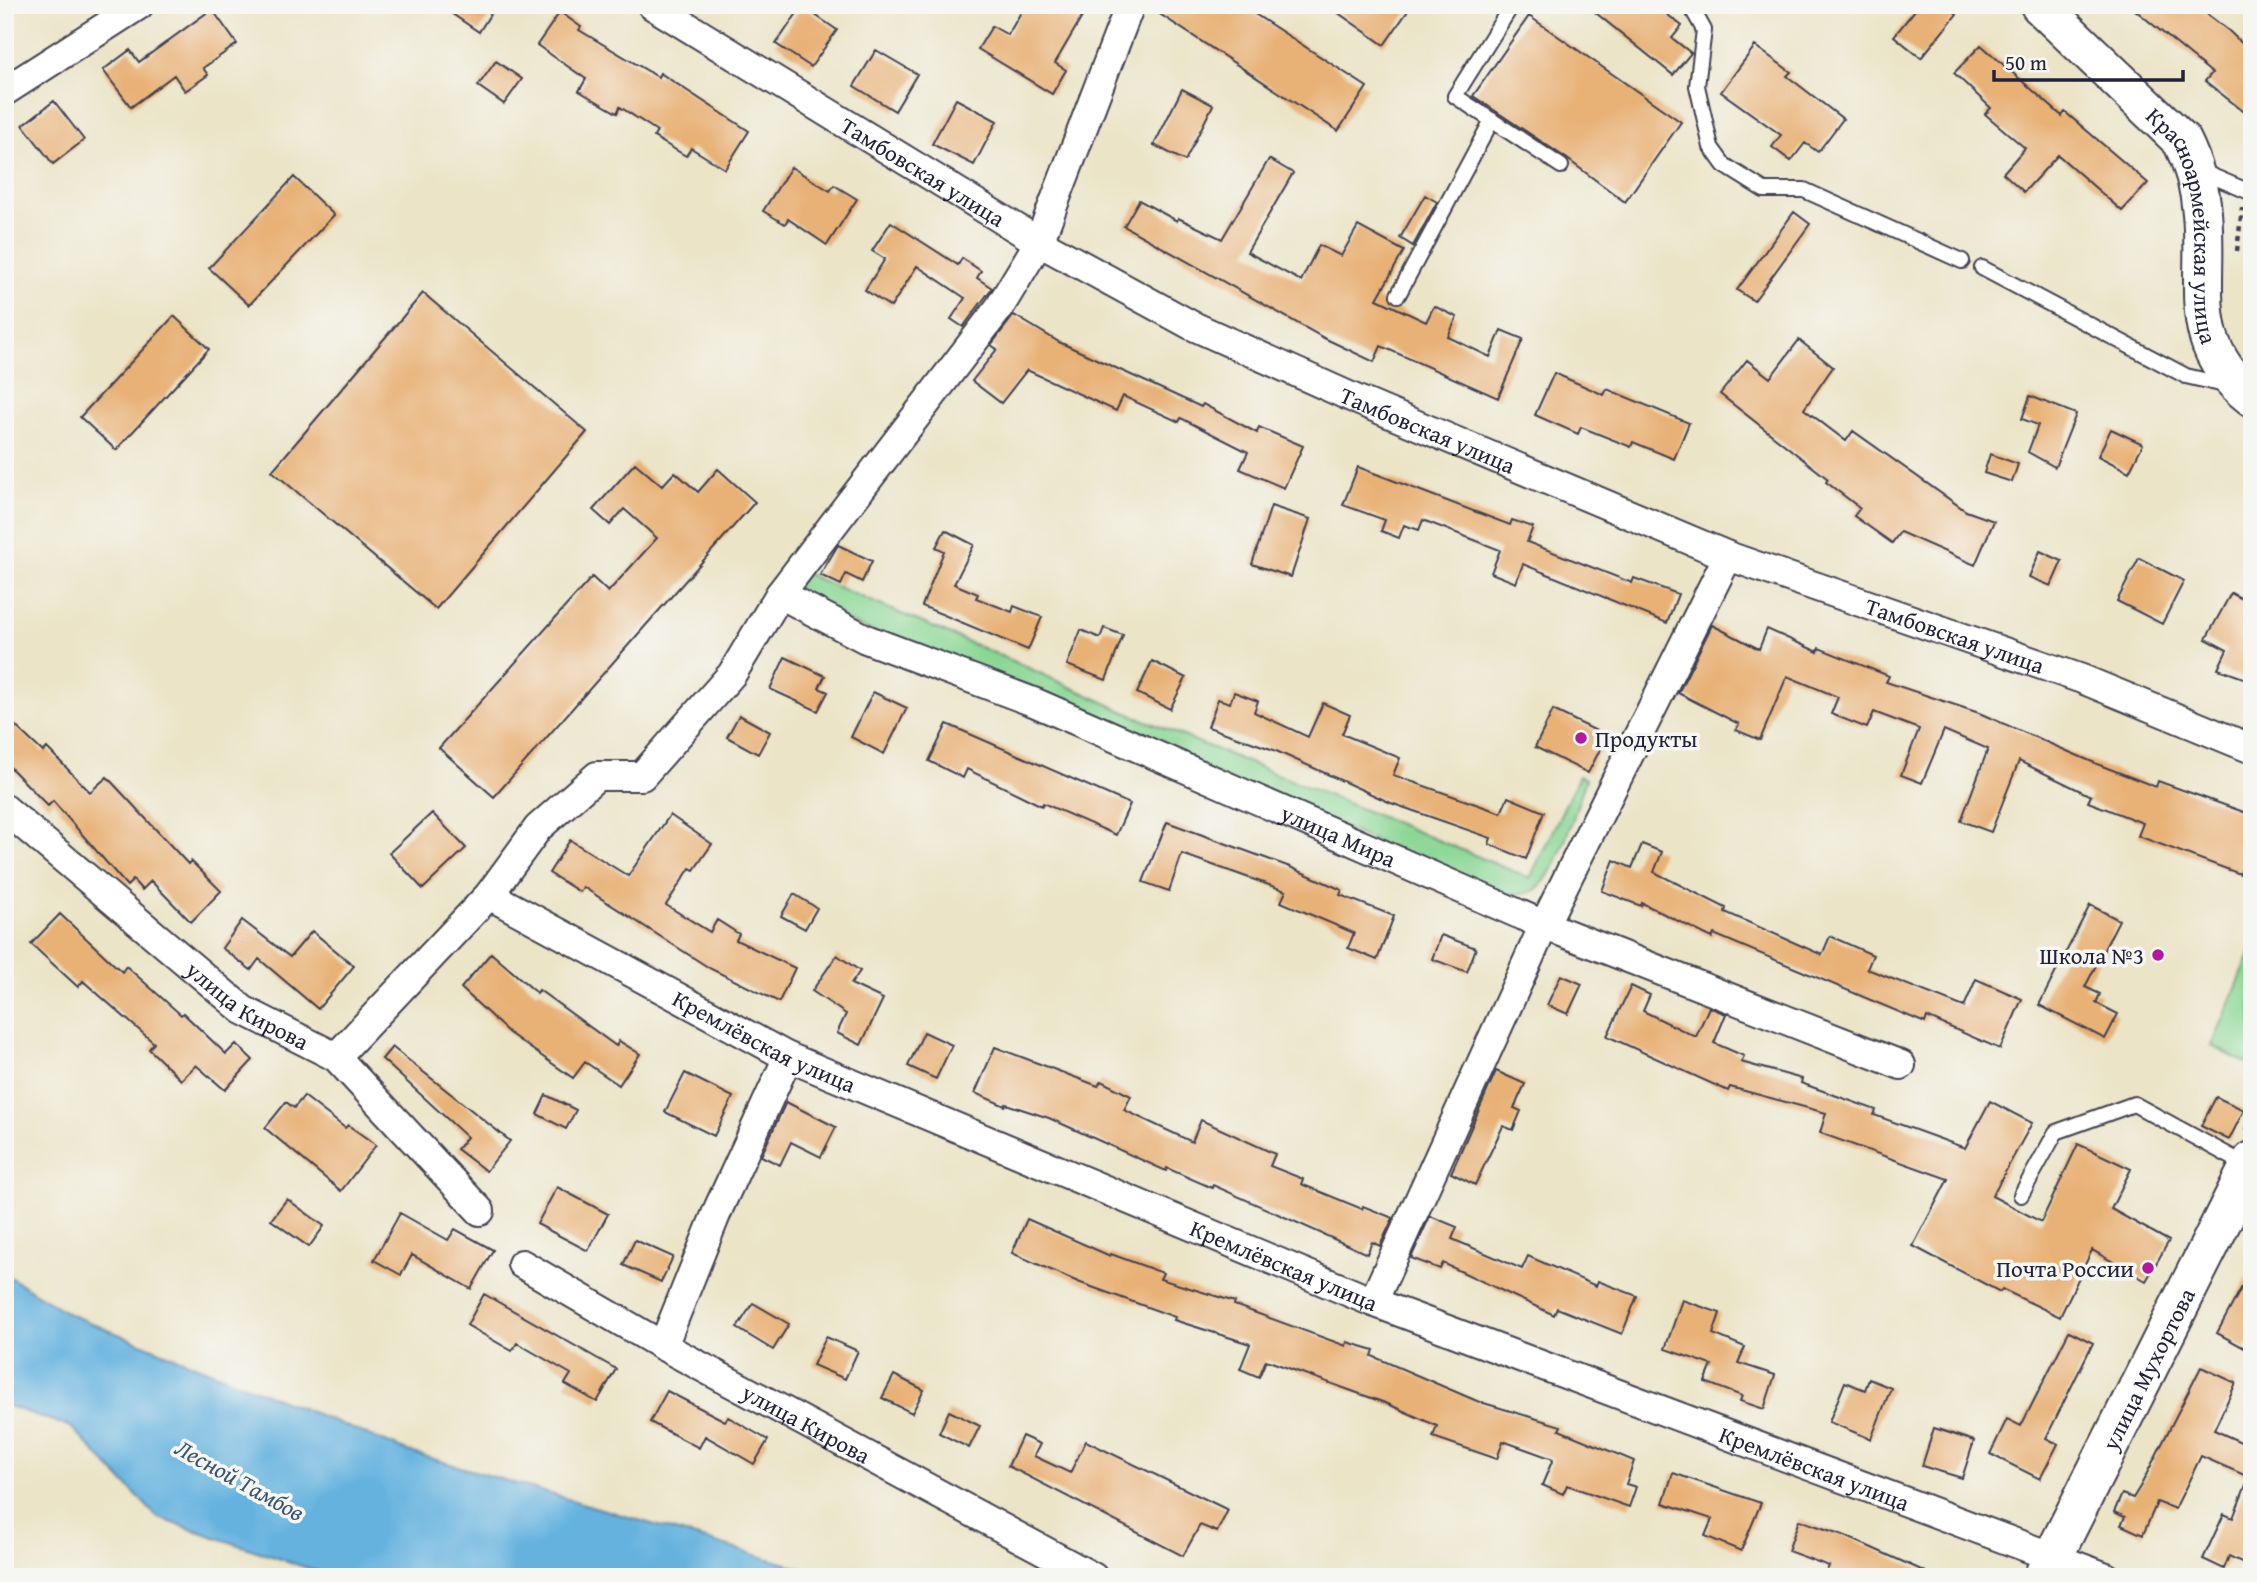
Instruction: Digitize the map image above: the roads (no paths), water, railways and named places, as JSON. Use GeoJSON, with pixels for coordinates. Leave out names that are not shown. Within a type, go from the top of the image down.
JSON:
{"type":"FeatureCollection","features":[{"type":"Feature","properties":{"kind":"street"},"geometry":{"type":"LineString","coordinates":[[5,91],[139,5]]}},
{"type":"Feature","properties":{"kind":"street","name":"Тамбовская улица"},"geometry":{"type":"LineString","coordinates":[[652,5],[1039,242],[1191,325],[1373,407],[1728,556],[2082,679],[2252,749]]}},
{"type":"Feature","properties":{"kind":"street"},"geometry":{"type":"LineString","coordinates":[[336,1057],[489,895],[538,828],[597,776],[642,776],[732,674],[780,594],[999,308],[1039,242],[1130,5]]}},
{"type":"Feature","properties":{"kind":"street","name":"Красноармейская улица"},"geometry":{"type":"LineString","coordinates":[[2040,5],[2182,141],[2193,168],[2202,213],[2201,301],[2207,332],[2218,362],[2246,393]]}},
{"type":"Feature","properties":{"kind":"street"},"geometry":{"type":"LineString","coordinates":[[1373,1302],[1544,925],[1728,556]]}},
{"type":"Feature","properties":{"kind":"street","name":"улица Мира"},"geometry":{"type":"LineString","coordinates":[[780,594],[866,639],[1036,702],[1544,925],[1901,1065]]}},
{"type":"Feature","properties":{"kind":"street","name":"улица Кирова"},"geometry":{"type":"LineString","coordinates":[[5,809],[243,1010],[336,1057],[480,1211]]}},
{"type":"Feature","properties":{"kind":"street","name":"Кремлёвская улица"},"geometry":{"type":"LineString","coordinates":[[489,895],[788,1057],[1373,1302],[2049,1566],[2106,1577]]}},
{"type":"Feature","properties":{"kind":"street"},"geometry":{"type":"LineString","coordinates":[[663,1346],[719,1207],[788,1057]]}},
{"type":"Feature","properties":{"kind":"street","name":"улица Мухортова"},"geometry":{"type":"LineString","coordinates":[[2049,1566],[2250,1164]]}},
{"type":"Feature","properties":{"kind":"street","name":"улица Кирова"},"geometry":{"type":"LineString","coordinates":[[522,1264],[663,1346],[1093,1577]]}},
{"type":"Feature","properties":{"kind":"lane"},"geometry":{"type":"LineString","coordinates":[[1513,5],[1455,96],[1561,166]]}},
{"type":"Feature","properties":{"kind":"lane"},"geometry":{"type":"LineString","coordinates":[[1690,5],[1701,19],[1705,40],[1697,86],[1711,147],[1724,165],[1765,190],[1804,190],[1962,261]]}},
{"type":"Feature","properties":{"kind":"lane"},"geometry":{"type":"LineString","coordinates":[[1398,295],[1492,120]]}},
{"type":"Feature","properties":{"kind":"lane"},"geometry":{"type":"LineString","coordinates":[[2193,168],[2252,193]]}},
{"type":"Feature","properties":{"kind":"lane"},"geometry":{"type":"LineString","coordinates":[[1982,268],[2186,376],[2246,393]]}},
{"type":"Feature","properties":{"kind":"lane"},"geometry":{"type":"LineString","coordinates":[[2021,1195],[2056,1132],[2134,1104],[2250,1164]]}},
{"type":"Feature","properties":{"kind":"water","name":"Лесной Тамбов"},"geometry":{"type":"Polygon","coordinates":[[[5,1266],[10,1277],[69,1314],[410,1452],[830,1577],[334,1577],[158,1518],[71,1427],[5,1405],[5,1266]]]}},
{"type":"Feature","properties":{"kind":"place","name":"Продукты"},"geometry":{"type":"Point","coordinates":[1581,738]}},
{"type":"Feature","properties":{"kind":"place","name":"Школа №3"},"geometry":{"type":"Point","coordinates":[2158,955]}},
{"type":"Feature","properties":{"kind":"place","name":"Почта России"},"geometry":{"type":"Point","coordinates":[2148,1268]}}]}
